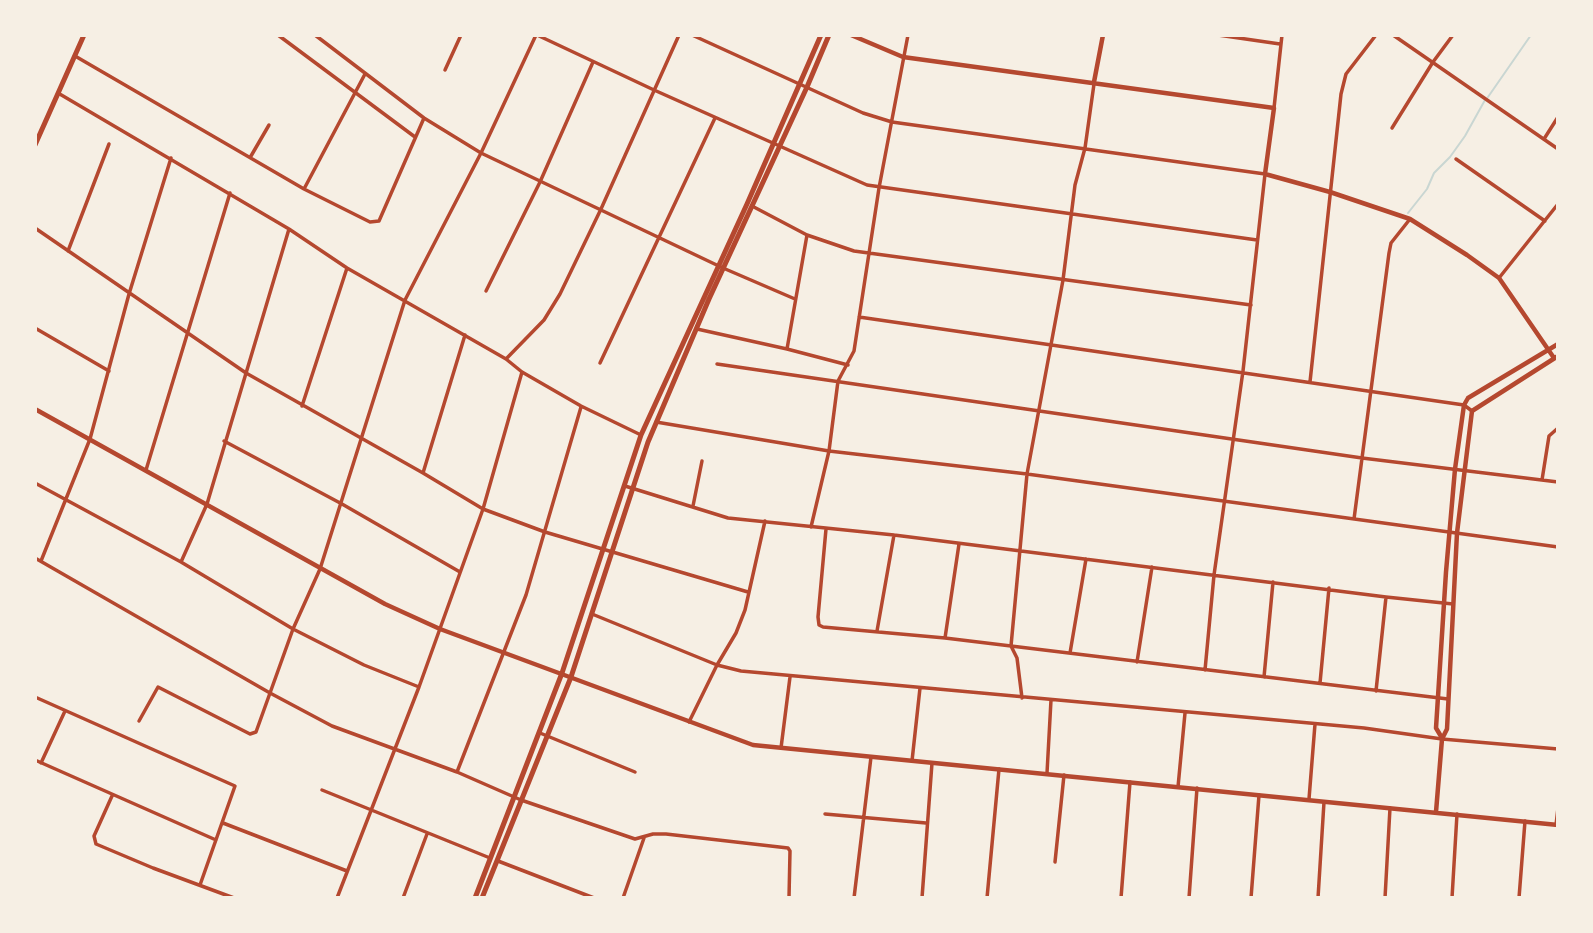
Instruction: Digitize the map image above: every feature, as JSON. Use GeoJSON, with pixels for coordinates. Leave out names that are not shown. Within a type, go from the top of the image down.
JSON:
{"type":"FeatureCollection","features":[{"type":"Feature","properties":{"kind":"main road"},"geometry":{"type":"LineString","coordinates":[[35,145],[84,35]]}},
{"type":"Feature","properties":{"kind":"main road"},"geometry":{"type":"LineString","coordinates":[[475,898],[521,800],[571,677],[656,422],[721,266],[752,206],[799,83],[821,35]]}},
{"type":"Feature","properties":{"kind":"main road"},"geometry":{"type":"LineString","coordinates":[[482,898],[514,797],[562,673],[641,435],[777,144],[807,87],[829,35]]}},
{"type":"Feature","properties":{"kind":"street"},"geometry":{"type":"LineString","coordinates":[[278,35],[415,137]]}},
{"type":"Feature","properties":{"kind":"street"},"geometry":{"type":"LineString","coordinates":[[315,35],[424,118],[481,153],[796,299]]}},
{"type":"Feature","properties":{"kind":"street"},"geometry":{"type":"LineString","coordinates":[[445,70],[461,35]]}},
{"type":"Feature","properties":{"kind":"street"},"geometry":{"type":"LineString","coordinates":[[139,721],[158,687],[250,734],[256,732],[293,629],[320,569],[405,300],[481,153],[537,35],[715,118],[857,181],[879,188],[1257,240]]}},
{"type":"Feature","properties":{"kind":"street"},"geometry":{"type":"LineString","coordinates":[[506,359],[544,320],[560,294],[678,35]]}},
{"type":"Feature","properties":{"kind":"street"},"geometry":{"type":"LineString","coordinates":[[692,35],[863,113],[892,122],[1265,174],[1410,219],[1499,278],[1556,357],[1472,411]]}},
{"type":"Feature","properties":{"kind":"street"},"geometry":{"type":"LineString","coordinates":[[851,35],[903,57],[1274,108]]}},
{"type":"Feature","properties":{"kind":"street"},"geometry":{"type":"LineString","coordinates":[[811,527],[829,451],[838,381],[854,351],[879,188],[908,35]]}},
{"type":"Feature","properties":{"kind":"street"},"geometry":{"type":"LineString","coordinates":[[1022,698],[1017,658],[1011,646],[1027,474],[1063,280],[1075,185],[1085,148],[1103,35]]}},
{"type":"Feature","properties":{"kind":"street"},"geometry":{"type":"LineString","coordinates":[[1218,35],[1280,44]]}},
{"type":"Feature","properties":{"kind":"street"},"geometry":{"type":"LineString","coordinates":[[1205,670],[1214,575],[1244,372],[1282,35]]}},
{"type":"Feature","properties":{"kind":"street"},"geometry":{"type":"LineString","coordinates":[[1310,382],[1341,94],[1346,74],[1376,35]]}},
{"type":"Feature","properties":{"kind":"street"},"geometry":{"type":"LineString","coordinates":[[1393,35],[1558,149]]}},
{"type":"Feature","properties":{"kind":"street"},"geometry":{"type":"LineString","coordinates":[[1392,128],[1453,35]]}},
{"type":"Feature","properties":{"kind":"street"},"geometry":{"type":"LineString","coordinates":[[75,57],[304,189],[370,222],[379,221],[424,118]]}},
{"type":"Feature","properties":{"kind":"street"},"geometry":{"type":"LineString","coordinates":[[486,291],[540,182],[593,62]]}},
{"type":"Feature","properties":{"kind":"street"},"geometry":{"type":"LineString","coordinates":[[304,189],[365,74]]}},
{"type":"Feature","properties":{"kind":"street"},"geometry":{"type":"LineString","coordinates":[[58,92],[230,193],[347,268],[506,359],[522,372],[581,406],[641,435]]}},
{"type":"Feature","properties":{"kind":"street"},"geometry":{"type":"LineString","coordinates":[[1544,139],[1558,117]]}},
{"type":"Feature","properties":{"kind":"street"},"geometry":{"type":"LineString","coordinates":[[600,363],[715,118]]}},
{"type":"Feature","properties":{"kind":"street"},"geometry":{"type":"LineString","coordinates":[[250,157],[269,125]]}},
{"type":"Feature","properties":{"kind":"street"},"geometry":{"type":"LineString","coordinates":[[68,251],[109,144]]}},
{"type":"Feature","properties":{"kind":"street"},"geometry":{"type":"LineString","coordinates":[[41,561],[90,439],[129,293],[171,158]]}},
{"type":"Feature","properties":{"kind":"street"},"geometry":{"type":"LineString","coordinates":[[1455,159],[1545,220]]}},
{"type":"Feature","properties":{"kind":"street"},"geometry":{"type":"LineString","coordinates":[[146,470],[230,193]]}},
{"type":"Feature","properties":{"kind":"street"},"geometry":{"type":"LineString","coordinates":[[1499,278],[1558,204]]}},
{"type":"Feature","properties":{"kind":"street"},"geometry":{"type":"LineString","coordinates":[[752,206],[807,234],[843,248],[1251,304]]}},
{"type":"Feature","properties":{"kind":"street"},"geometry":{"type":"LineString","coordinates":[[1354,519],[1388,253],[1391,243],[1410,219]]}},
{"type":"Feature","properties":{"kind":"street"},"geometry":{"type":"LineString","coordinates":[[35,229],[246,373],[482,509],[545,532],[748,592]]}},
{"type":"Feature","properties":{"kind":"street"},"geometry":{"type":"LineString","coordinates":[[181,562],[207,504],[289,229]]}},
{"type":"Feature","properties":{"kind":"street"},"geometry":{"type":"LineString","coordinates":[[787,349],[807,234]]}},
{"type":"Feature","properties":{"kind":"street"},"geometry":{"type":"LineString","coordinates":[[302,406],[347,268]]}},
{"type":"Feature","properties":{"kind":"street"},"geometry":{"type":"LineString","coordinates":[[859,317],[1464,405],[1472,411]]}},
{"type":"Feature","properties":{"kind":"street"},"geometry":{"type":"LineString","coordinates":[[35,328],[108,371]]}},
{"type":"Feature","properties":{"kind":"street"},"geometry":{"type":"LineString","coordinates":[[696,328],[848,365]]}},
{"type":"Feature","properties":{"kind":"street"},"geometry":{"type":"LineString","coordinates":[[423,473],[465,335]]}},
{"type":"Feature","properties":{"kind":"street"},"geometry":{"type":"LineString","coordinates":[[1442,739],[1436,728],[1449,532],[1464,405],[1468,398],[1558,344]]}},
{"type":"Feature","properties":{"kind":"street"},"geometry":{"type":"LineString","coordinates":[[717,364],[1362,458],[1558,482]]}},
{"type":"Feature","properties":{"kind":"street"},"geometry":{"type":"LineString","coordinates":[[337,898],[440,629],[482,509],[522,372]]}},
{"type":"Feature","properties":{"kind":"street"},"geometry":{"type":"LineString","coordinates":[[457,772],[526,596],[581,406]]}},
{"type":"Feature","properties":{"kind":"street"},"geometry":{"type":"LineString","coordinates":[[35,409],[385,604],[440,629],[753,745],[1557,825],[1558,808]]}},
{"type":"Feature","properties":{"kind":"street"},"geometry":{"type":"LineString","coordinates":[[1436,812],[1442,739],[1447,729],[1457,534],[1472,411]]}},
{"type":"Feature","properties":{"kind":"street"},"geometry":{"type":"LineString","coordinates":[[656,422],[829,451],[1027,474],[1558,547]]}},
{"type":"Feature","properties":{"kind":"street"},"geometry":{"type":"LineString","coordinates":[[1542,480],[1549,436],[1558,428]]}},
{"type":"Feature","properties":{"kind":"street"},"geometry":{"type":"LineString","coordinates":[[225,441],[460,572]]}},
{"type":"Feature","properties":{"kind":"street"},"geometry":{"type":"LineString","coordinates":[[693,506],[702,461]]}},
{"type":"Feature","properties":{"kind":"street"},"geometry":{"type":"LineString","coordinates":[[35,483],[181,562],[293,629],[364,665],[419,687]]}},
{"type":"Feature","properties":{"kind":"street"},"geometry":{"type":"LineString","coordinates":[[624,485],[728,518],[894,535],[1453,604]]}},
{"type":"Feature","properties":{"kind":"street"},"geometry":{"type":"LineString","coordinates":[[689,722],[736,633],[745,610],[765,521]]}},
{"type":"Feature","properties":{"kind":"street"},"geometry":{"type":"LineString","coordinates":[[826,529],[819,625],[1447,699]]}},
{"type":"Feature","properties":{"kind":"street"},"geometry":{"type":"LineString","coordinates":[[877,631],[894,535]]}},
{"type":"Feature","properties":{"kind":"street"},"geometry":{"type":"LineString","coordinates":[[946,638],[959,543]]}},
{"type":"Feature","properties":{"kind":"street"},"geometry":{"type":"LineString","coordinates":[[35,558],[332,726],[457,772],[521,800],[625,837],[644,838],[653,834],[666,834],[788,848],[789,898]]}},
{"type":"Feature","properties":{"kind":"street"},"geometry":{"type":"LineString","coordinates":[[1070,653],[1086,559]]}},
{"type":"Feature","properties":{"kind":"street"},"geometry":{"type":"LineString","coordinates":[[1137,662],[1152,567]]}},
{"type":"Feature","properties":{"kind":"street"},"geometry":{"type":"LineString","coordinates":[[1264,677],[1273,582]]}},
{"type":"Feature","properties":{"kind":"street"},"geometry":{"type":"LineString","coordinates":[[1321,683],[1329,588]]}},
{"type":"Feature","properties":{"kind":"street"},"geometry":{"type":"LineString","coordinates":[[1376,691],[1386,597]]}},
{"type":"Feature","properties":{"kind":"street"},"geometry":{"type":"LineString","coordinates":[[592,614],[717,665],[741,671],[1558,749]]}},
{"type":"Feature","properties":{"kind":"street"},"geometry":{"type":"LineString","coordinates":[[781,748],[790,677]]}},
{"type":"Feature","properties":{"kind":"street"},"geometry":{"type":"LineString","coordinates":[[912,761],[920,688]]}},
{"type":"Feature","properties":{"kind":"street"},"geometry":{"type":"LineString","coordinates":[[35,697],[235,786],[200,885]]}},
{"type":"Feature","properties":{"kind":"street"},"geometry":{"type":"LineString","coordinates":[[1047,773],[1051,701]]}},
{"type":"Feature","properties":{"kind":"street"},"geometry":{"type":"LineString","coordinates":[[41,763],[65,711]]}},
{"type":"Feature","properties":{"kind":"street"},"geometry":{"type":"LineString","coordinates":[[1178,787],[1185,713]]}},
{"type":"Feature","properties":{"kind":"street"},"geometry":{"type":"LineString","coordinates":[[1309,799],[1315,724]]}},
{"type":"Feature","properties":{"kind":"street"},"geometry":{"type":"LineString","coordinates":[[539,732],[635,772]]}},
{"type":"Feature","properties":{"kind":"street"},"geometry":{"type":"LineString","coordinates":[[854,898],[871,757]]}},
{"type":"Feature","properties":{"kind":"street"},"geometry":{"type":"LineString","coordinates":[[35,760],[216,840]]}},
{"type":"Feature","properties":{"kind":"street"},"geometry":{"type":"LineString","coordinates":[[922,898],[932,763]]}},
{"type":"Feature","properties":{"kind":"street"},"geometry":{"type":"LineString","coordinates":[[987,898],[999,769]]}},
{"type":"Feature","properties":{"kind":"street"},"geometry":{"type":"LineString","coordinates":[[1055,862],[1064,775]]}},
{"type":"Feature","properties":{"kind":"street"},"geometry":{"type":"LineString","coordinates":[[1121,898],[1130,782]]}},
{"type":"Feature","properties":{"kind":"street"},"geometry":{"type":"LineString","coordinates":[[1189,898],[1197,788]]}},
{"type":"Feature","properties":{"kind":"street"},"geometry":{"type":"LineString","coordinates":[[323,790],[427,834],[594,898]]}},
{"type":"Feature","properties":{"kind":"street"},"geometry":{"type":"LineString","coordinates":[[1251,898],[1259,795]]}},
{"type":"Feature","properties":{"kind":"street"},"geometry":{"type":"LineString","coordinates":[[112,796],[94,836],[96,844],[234,898]]}},
{"type":"Feature","properties":{"kind":"street"},"geometry":{"type":"LineString","coordinates":[[1318,898],[1324,801]]}},
{"type":"Feature","properties":{"kind":"street"},"geometry":{"type":"LineString","coordinates":[[1385,898],[1390,808]]}},
{"type":"Feature","properties":{"kind":"street"},"geometry":{"type":"LineString","coordinates":[[825,814],[926,824]]}},
{"type":"Feature","properties":{"kind":"street"},"geometry":{"type":"LineString","coordinates":[[1452,898],[1457,814]]}},
{"type":"Feature","properties":{"kind":"street"},"geometry":{"type":"LineString","coordinates":[[1518,898],[1525,821]]}},
{"type":"Feature","properties":{"kind":"street"},"geometry":{"type":"LineString","coordinates":[[223,823],[347,871]]}},
{"type":"Feature","properties":{"kind":"street"},"geometry":{"type":"LineString","coordinates":[[403,898],[427,834]]}},
{"type":"Feature","properties":{"kind":"street"},"geometry":{"type":"LineString","coordinates":[[623,898],[644,838]]}},
{"type":"Feature","properties":{"kind":"waterway"},"geometry":{"type":"LineString","coordinates":[[1488,97],[1531,35]]}},
{"type":"Feature","properties":{"kind":"waterway"},"geometry":{"type":"LineString","coordinates":[[1408,213],[1427,189],[1434,173],[1465,136],[1485,100]]}}]}
